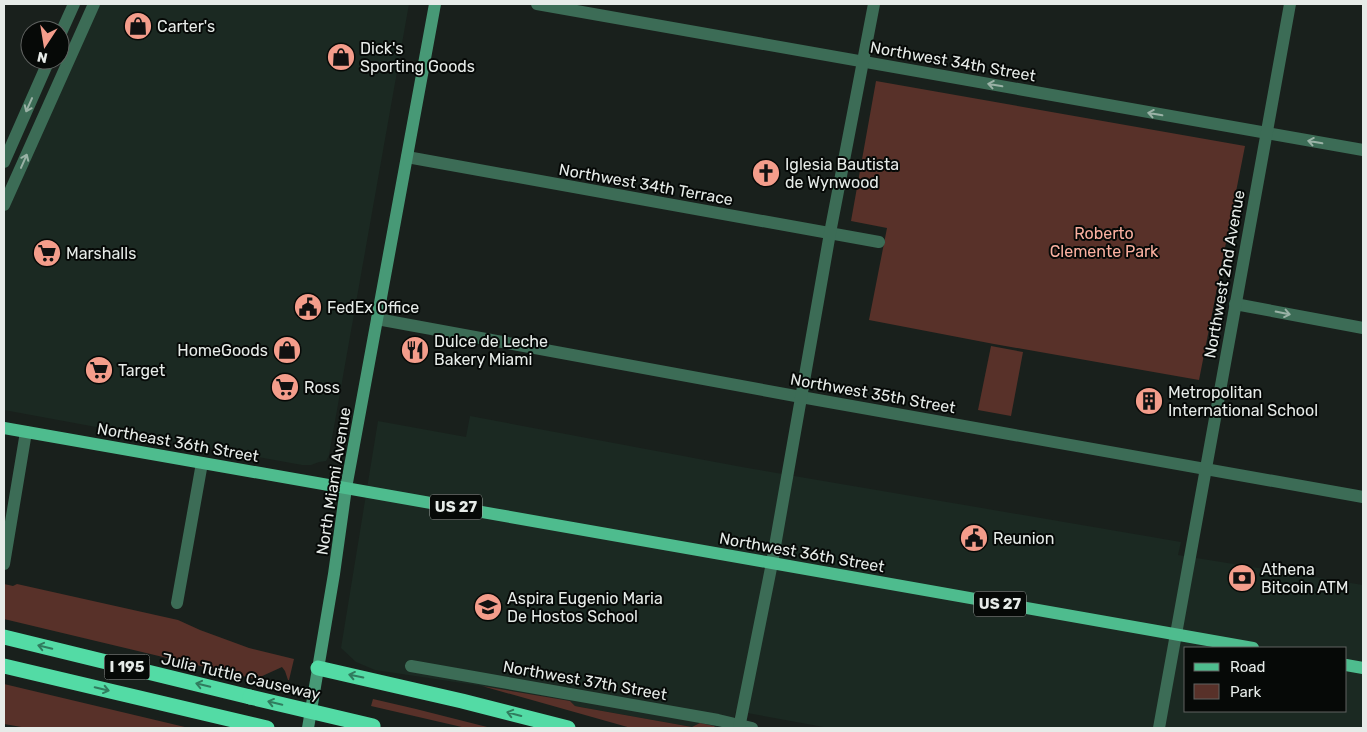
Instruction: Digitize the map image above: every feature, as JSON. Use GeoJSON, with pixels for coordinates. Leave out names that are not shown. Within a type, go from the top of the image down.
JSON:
{"type":"FeatureCollection","features":[{"type":"Feature","properties":{"kind":"highway","name":"Julia Tuttle Causeway"},"geometry":{"type":"LineString","coordinates":[[4,637],[378,727]]}},
{"type":"Feature","properties":{"kind":"highway","name":"I 195"},"geometry":{"type":"LineString","coordinates":[[4,666],[267,728]]}},
{"type":"Feature","properties":{"kind":"highway"},"geometry":{"type":"LineString","coordinates":[[318,668],[462,701],[568,728]]}},
{"type":"Feature","properties":{"kind":"main road","name":"North Miami Avenue"},"geometry":{"type":"LineString","coordinates":[[308,728],[346,488],[435,4]]}},
{"type":"Feature","properties":{"kind":"main road","name":"Northeast 36th Street"},"geometry":{"type":"LineString","coordinates":[[4,428],[346,488]]}},
{"type":"Feature","properties":{"kind":"main road","name":"Northwest 36th Street"},"geometry":{"type":"LineString","coordinates":[[346,488],[1247,647]]}},
{"type":"Feature","properties":{"kind":"main road"},"geometry":{"type":"LineString","coordinates":[[1347,665],[1363,668]]}},
{"type":"Feature","properties":{"kind":"street"},"geometry":{"type":"LineString","coordinates":[[67,20],[74,4]]}},
{"type":"Feature","properties":{"kind":"street"},"geometry":{"type":"LineString","coordinates":[[4,205],[94,4]]}},
{"type":"Feature","properties":{"kind":"street","name":"Northwest 34th Street"},"geometry":{"type":"LineString","coordinates":[[537,4],[1363,150]]}},
{"type":"Feature","properties":{"kind":"street"},"geometry":{"type":"LineString","coordinates":[[744,727],[800,397],[874,4]]}},
{"type":"Feature","properties":{"kind":"street","name":"Northwest 2nd Avenue"},"geometry":{"type":"LineString","coordinates":[[1159,728],[1290,4]]}},
{"type":"Feature","properties":{"kind":"street"},"geometry":{"type":"LineString","coordinates":[[4,162],[45,70]]}},
{"type":"Feature","properties":{"kind":"street","name":"Northwest 34th Terrace"},"geometry":{"type":"LineString","coordinates":[[407,157],[879,242]]}},
{"type":"Feature","properties":{"kind":"street"},"geometry":{"type":"LineString","coordinates":[[1235,304],[1363,328]]}},
{"type":"Feature","properties":{"kind":"street","name":"Northwest 35th Street"},"geometry":{"type":"LineString","coordinates":[[377,319],[800,397],[1363,497]]}},
{"type":"Feature","properties":{"kind":"street"},"geometry":{"type":"LineString","coordinates":[[4,564],[26,432]]}},
{"type":"Feature","properties":{"kind":"street"},"geometry":{"type":"LineString","coordinates":[[177,603],[202,463]]}},
{"type":"Feature","properties":{"kind":"street","name":"Northwest 37th Street"},"geometry":{"type":"LineString","coordinates":[[411,666],[709,718],[744,727]]}},
{"type":"Feature","properties":{"kind":"shaded area"},"geometry":{"type":"Polygon","coordinates":[[[99,4],[409,4],[329,455],[326,461],[302,465],[4,410],[4,214],[99,4]]]}},
{"type":"Feature","properties":{"kind":"shaded area"},"geometry":{"type":"Polygon","coordinates":[[[470,416],[742,467],[1181,542],[1178,555],[1363,585],[1363,728],[829,728],[736,711],[731,728],[716,728],[713,726],[692,727],[575,706],[570,701],[375,670],[356,662],[341,648],[378,421],[466,437],[470,416]]]}},
{"type":"Feature","properties":{"kind":"green space","name":"Roberto Clemente Park"},"geometry":{"type":"Polygon","coordinates":[[[876,81],[1245,146],[1199,380],[869,320],[887,228],[851,221],[876,81]]]}},
{"type":"Feature","properties":{"kind":"green space"},"geometry":{"type":"Polygon","coordinates":[[[991,346],[1023,352],[1011,416],[978,410],[991,346]]]}},
{"type":"Feature","properties":{"kind":"green space"},"geometry":{"type":"Polygon","coordinates":[[[4,584],[13,586],[17,584],[178,620],[249,648],[294,659],[289,680],[282,667],[260,677],[259,680],[4,619],[4,584]]]}},
{"type":"Feature","properties":{"kind":"green space"},"geometry":{"type":"Polygon","coordinates":[[[4,684],[189,728],[27,728],[4,724],[4,684]]]}},
{"type":"Feature","properties":{"kind":"green space"},"geometry":{"type":"Polygon","coordinates":[[[482,686],[570,701],[575,706],[580,707],[692,727],[700,723],[716,728],[631,728],[482,686]]]}},
{"type":"Feature","properties":{"kind":"green space"},"geometry":{"type":"Polygon","coordinates":[[[373,699],[491,728],[466,728],[371,706],[373,699]]]}},
{"type":"Feature","properties":{"kind":"place","name":"Carter's"},"geometry":{"type":"Point","coordinates":[138,26]}},
{"type":"Feature","properties":{"kind":"place","name":"Dick's Sporting Goods"},"geometry":{"type":"Point","coordinates":[341,57]}},
{"type":"Feature","properties":{"kind":"place","name":"Iglesia Bautista de Wynwood"},"geometry":{"type":"Point","coordinates":[766,173]}},
{"type":"Feature","properties":{"kind":"place","name":"Marshalls"},"geometry":{"type":"Point","coordinates":[47,253]}},
{"type":"Feature","properties":{"kind":"place","name":"FedEx Office"},"geometry":{"type":"Point","coordinates":[308,307]}},
{"type":"Feature","properties":{"kind":"place","name":"HomeGoods"},"geometry":{"type":"Point","coordinates":[287,350]}},
{"type":"Feature","properties":{"kind":"place","name":"Dulce de Leche Bakery Miami"},"geometry":{"type":"Point","coordinates":[415,350]}},
{"type":"Feature","properties":{"kind":"place","name":"Target"},"geometry":{"type":"Point","coordinates":[99,370]}},
{"type":"Feature","properties":{"kind":"place","name":"Ross"},"geometry":{"type":"Point","coordinates":[285,387]}},
{"type":"Feature","properties":{"kind":"place","name":"Metropolitan International School"},"geometry":{"type":"Point","coordinates":[1149,401]}},
{"type":"Feature","properties":{"kind":"place","name":"Reunion"},"geometry":{"type":"Point","coordinates":[974,538]}},
{"type":"Feature","properties":{"kind":"place","name":"Athena Bitcoin ATM"},"geometry":{"type":"Point","coordinates":[1242,578]}},
{"type":"Feature","properties":{"kind":"place","name":"Aspira Eugenio Maria De Hostos School"},"geometry":{"type":"Point","coordinates":[488,607]}}]}
